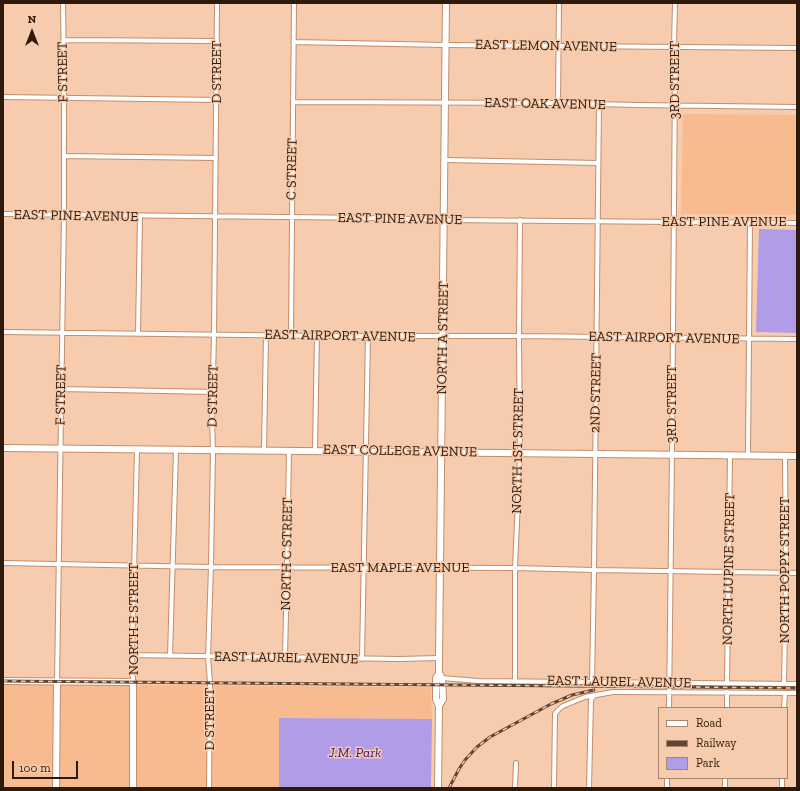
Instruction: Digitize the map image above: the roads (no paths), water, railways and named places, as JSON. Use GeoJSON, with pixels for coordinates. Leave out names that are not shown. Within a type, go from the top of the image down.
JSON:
{"type":"FeatureCollection","features":[{"type":"Feature","properties":{"kind":"street","name":"F STREET"},"geometry":{"type":"LineString","coordinates":[[56,788],[64,216],[63,3]]}},
{"type":"Feature","properties":{"kind":"street","name":"D STREET"},"geometry":{"type":"LineString","coordinates":[[210,788],[210,683],[208,657],[213,450],[212,419],[216,217],[217,3]]}},
{"type":"Feature","properties":{"kind":"street","name":"C STREET"},"geometry":{"type":"LineString","coordinates":[[291,335],[294,3]]}},
{"type":"Feature","properties":{"kind":"street","name":"NORTH A STREET"},"geometry":{"type":"LineString","coordinates":[[438,788],[439,706],[436,699],[436,678],[441,675],[439,658],[446,3]]}},
{"type":"Feature","properties":{"kind":"street"},"geometry":{"type":"LineString","coordinates":[[558,103],[559,3]]}},
{"type":"Feature","properties":{"kind":"street","name":"3RD STREET"},"geometry":{"type":"LineString","coordinates":[[668,707],[672,455],[675,3]]}},
{"type":"Feature","properties":{"kind":"street"},"geometry":{"type":"LineString","coordinates":[[63,40],[217,41]]}},
{"type":"Feature","properties":{"kind":"street","name":"EAST LEMON AVENUE"},"geometry":{"type":"LineString","coordinates":[[294,42],[797,48]]}},
{"type":"Feature","properties":{"kind":"street"},"geometry":{"type":"LineString","coordinates":[[3,97],[217,100]]}},
{"type":"Feature","properties":{"kind":"street","name":"EAST OAK AVENUE"},"geometry":{"type":"LineString","coordinates":[[293,102],[558,103],[599,105],[797,107]]}},
{"type":"Feature","properties":{"kind":"street","name":"2ND STREET"},"geometry":{"type":"LineString","coordinates":[[592,682],[599,105]]}},
{"type":"Feature","properties":{"kind":"street"},"geometry":{"type":"LineString","coordinates":[[64,156],[216,158]]}},
{"type":"Feature","properties":{"kind":"street"},"geometry":{"type":"LineString","coordinates":[[445,160],[598,163]]}},
{"type":"Feature","properties":{"kind":"street","name":"EAST PINE AVENUE"},"geometry":{"type":"LineString","coordinates":[[3,214],[64,216],[797,223]]}},
{"type":"Feature","properties":{"kind":"street"},"geometry":{"type":"LineString","coordinates":[[138,333],[140,216]]}},
{"type":"Feature","properties":{"kind":"street","name":"NORTH 1ST STREET"},"geometry":{"type":"LineString","coordinates":[[515,681],[515,568],[520,454],[518,336],[520,220]]}},
{"type":"Feature","properties":{"kind":"street"},"geometry":{"type":"LineString","coordinates":[[748,455],[750,223]]}},
{"type":"Feature","properties":{"kind":"street","name":"EAST AIRPORT AVENUE"},"geometry":{"type":"LineString","coordinates":[[3,332],[317,336],[518,336],[797,339]]}},
{"type":"Feature","properties":{"kind":"street"},"geometry":{"type":"LineString","coordinates":[[264,450],[266,335]]}},
{"type":"Feature","properties":{"kind":"street"},"geometry":{"type":"LineString","coordinates":[[315,450],[317,336]]}},
{"type":"Feature","properties":{"kind":"street"},"geometry":{"type":"LineString","coordinates":[[362,659],[368,336]]}},
{"type":"Feature","properties":{"kind":"street"},"geometry":{"type":"LineString","coordinates":[[62,389],[213,392]]}},
{"type":"Feature","properties":{"kind":"street","name":"EAST COLLEGE AVENUE"},"geometry":{"type":"LineString","coordinates":[[3,448],[797,456]]}},
{"type":"Feature","properties":{"kind":"street","name":"NORTH E STREET"},"geometry":{"type":"LineString","coordinates":[[133,788],[132,655],[137,450]]}},
{"type":"Feature","properties":{"kind":"street"},"geometry":{"type":"LineString","coordinates":[[170,656],[176,450]]}},
{"type":"Feature","properties":{"kind":"street","name":"NORTH C STREET"},"geometry":{"type":"LineString","coordinates":[[285,657],[288,567],[289,450]]}},
{"type":"Feature","properties":{"kind":"street","name":"NORTH LUPINE STREET"},"geometry":{"type":"LineString","coordinates":[[728,684],[730,455]]}},
{"type":"Feature","properties":{"kind":"street","name":"NORTH POPPY STREET"},"geometry":{"type":"LineString","coordinates":[[784,684],[786,573],[785,456]]}},
{"type":"Feature","properties":{"kind":"street","name":"EAST MAPLE AVENUE"},"geometry":{"type":"LineString","coordinates":[[3,563],[211,567],[515,568],[729,573],[797,573]]}},
{"type":"Feature","properties":{"kind":"street","name":"EAST LAUREL AVENUE"},"geometry":{"type":"LineString","coordinates":[[132,655],[362,659],[439,658]]}},
{"type":"Feature","properties":{"kind":"street","name":"EAST LAUREL AVENUE"},"geometry":{"type":"LineString","coordinates":[[441,675],[468,680],[797,684]]}},
{"type":"Feature","properties":{"kind":"street"},"geometry":{"type":"LineString","coordinates":[[3,681],[133,682]]}},
{"type":"Feature","properties":{"kind":"street","name":"EAST LAUREL AVENUE"},"geometry":{"type":"LineString","coordinates":[[554,788],[555,714],[563,706],[585,696],[594,696],[613,692],[797,693]]}},
{"type":"Feature","properties":{"kind":"street"},"geometry":{"type":"LineString","coordinates":[[727,692],[727,707]]}},
{"type":"Feature","properties":{"kind":"street"},"geometry":{"type":"LineString","coordinates":[[784,707],[785,693]]}},
{"type":"Feature","properties":{"kind":"street"},"geometry":{"type":"LineString","coordinates":[[589,788],[591,700],[594,696]]}},
{"type":"Feature","properties":{"kind":"street"},"geometry":{"type":"LineString","coordinates":[[515,788],[516,763]]}},
{"type":"Feature","properties":{"kind":"railway"},"geometry":{"type":"LineString","coordinates":[[3,681],[797,688]]}},
{"type":"Feature","properties":{"kind":"railway"},"geometry":{"type":"LineString","coordinates":[[449,788],[465,760],[477,747],[490,737],[551,704],[572,695],[594,690]]}},
{"type":"Feature","properties":{"kind":"park label","name":"J.M. Park"},"geometry":{"type":"Point","coordinates":[355,753]}}]}
